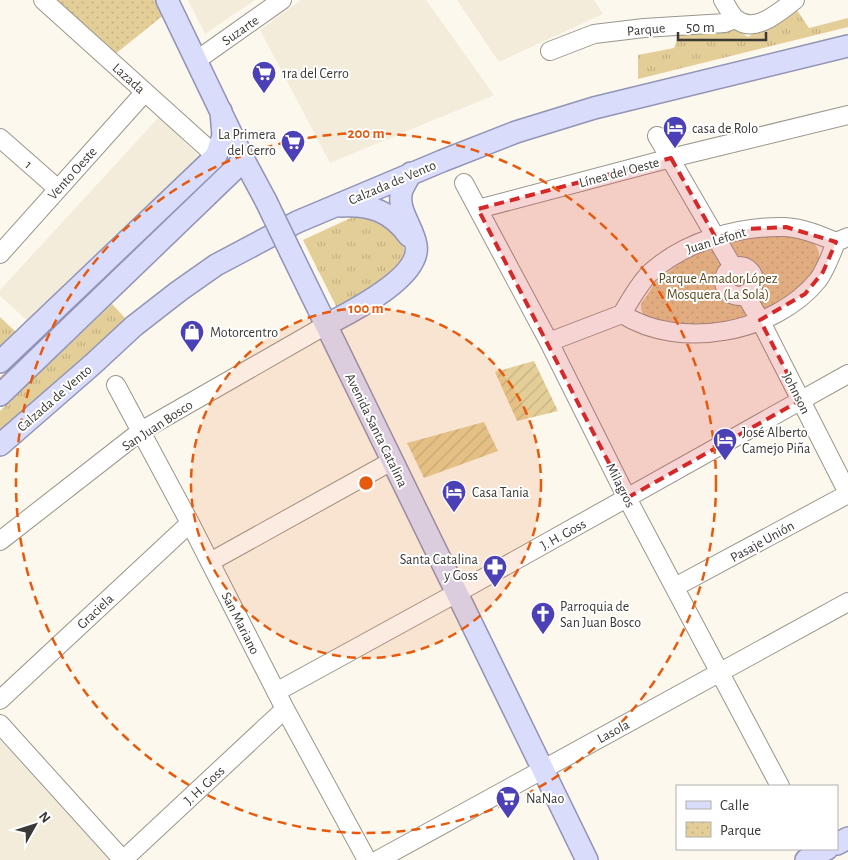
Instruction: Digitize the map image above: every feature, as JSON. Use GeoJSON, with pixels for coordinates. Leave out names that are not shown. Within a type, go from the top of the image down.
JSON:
{"type":"FeatureCollection","features":[{"type":"Feature","properties":{"kind":"main road","name":"Avenida Santa Catalina"},"geometry":{"type":"LineString","coordinates":[[167,0],[588,860]]}},
{"type":"Feature","properties":{"kind":"main road","name":"Calzada de Vento"},"geometry":{"type":"LineString","coordinates":[[0,445],[134,326],[179,290],[216,265],[297,222],[411,173],[516,132],[594,108],[848,46]]}},
{"type":"Feature","properties":{"kind":"main road"},"geometry":{"type":"LineString","coordinates":[[0,362],[216,156],[223,136],[221,111]]}},
{"type":"Feature","properties":{"kind":"main road"},"geometry":{"type":"LineString","coordinates":[[0,395],[244,160],[235,155],[216,156]]}},
{"type":"Feature","properties":{"kind":"main road"},"geometry":{"type":"LineString","coordinates":[[326,325],[393,285],[414,260],[417,247],[401,202],[402,190],[411,173]]}},
{"type":"Feature","properties":{"kind":"main road"},"geometry":{"type":"LineString","coordinates":[[332,207],[354,205],[370,207],[393,218],[405,231],[411,243],[404,273]]}},
{"type":"Feature","properties":{"kind":"street","name":"Lazada"},"geometry":{"type":"LineString","coordinates":[[43,0],[216,156]]}},
{"type":"Feature","properties":{"kind":"street","name":"Suzarte"},"geometry":{"type":"LineString","coordinates":[[197,60],[282,0]]}},
{"type":"Feature","properties":{"kind":"street"},"geometry":{"type":"LineString","coordinates":[[723,0],[735,18]]}},
{"type":"Feature","properties":{"kind":"street","name":"Parque"},"geometry":{"type":"LineString","coordinates":[[550,50],[594,34],[644,28],[725,23],[735,18],[744,24],[758,24],[795,0]]}},
{"type":"Feature","properties":{"kind":"street","name":"Vento Oeste"},"geometry":{"type":"LineString","coordinates":[[0,254],[145,92]]}},
{"type":"Feature","properties":{"kind":"street","name":"Línea del Oeste"},"geometry":{"type":"LineString","coordinates":[[478,209],[671,158],[848,115]]}},
{"type":"Feature","properties":{"kind":"street","name":"Johnson"},"geometry":{"type":"LineString","coordinates":[[657,136],[733,267],[724,278],[726,288],[733,294],[745,294],[848,493]]}},
{"type":"Feature","properties":{"kind":"street","name":"1"},"geometry":{"type":"LineString","coordinates":[[0,138],[58,189]]}},
{"type":"Feature","properties":{"kind":"street","name":"Milagros"},"geometry":{"type":"LineString","coordinates":[[464,183],[548,342],[627,498],[779,785]]}},
{"type":"Feature","properties":{"kind":"street","name":"Juan Lefont"},"geometry":{"type":"LineString","coordinates":[[786,227],[810,231],[842,240],[824,272],[805,294],[777,313],[734,330],[696,333],[674,332],[633,321],[622,314],[649,274],[661,264],[683,250],[716,238],[748,230],[786,227]]}},
{"type":"Feature","properties":{"kind":"street"},"geometry":{"type":"LineString","coordinates":[[548,342],[622,314]]}},
{"type":"Feature","properties":{"kind":"street","name":"San Juan Bosco"},"geometry":{"type":"LineString","coordinates":[[0,542],[141,431],[326,325]]}},
{"type":"Feature","properties":{"kind":"street","name":"J. H. Goss"},"geometry":{"type":"LineString","coordinates":[[276,692],[848,374]]}},
{"type":"Feature","properties":{"kind":"street","name":"San Mariano"},"geometry":{"type":"LineString","coordinates":[[116,385],[190,522],[276,692],[367,860]]}},
{"type":"Feature","properties":{"kind":"street"},"geometry":{"type":"LineString","coordinates":[[210,562],[392,461]]}},
{"type":"Feature","properties":{"kind":"street","name":"Pasaje Unión"},"geometry":{"type":"LineString","coordinates":[[675,588],[848,493]]}},
{"type":"Feature","properties":{"kind":"street","name":"Graciela"},"geometry":{"type":"LineString","coordinates":[[0,700],[190,522]]}},
{"type":"Feature","properties":{"kind":"street","name":"Lasola"},"geometry":{"type":"LineString","coordinates":[[378,860],[848,602]]}},
{"type":"Feature","properties":{"kind":"street","name":"J. H. Goss"},"geometry":{"type":"LineString","coordinates":[[123,860],[285,709]]}},
{"type":"Feature","properties":{"kind":"street"},"geometry":{"type":"LineString","coordinates":[[0,724],[123,860]]}},
{"type":"Feature","properties":{"kind":"highlighted area"},"geometry":{"type":"Polygon","coordinates":[[[671,158],[716,238],[748,229],[786,227],[836,242],[823,272],[805,294],[760,320],[801,400],[627,498],[478,209],[671,158]]]}},
{"type":"Feature","properties":{"kind":"shaded area"},"geometry":{"type":"Polygon","coordinates":[[[188,0],[255,0],[205,34],[188,0]]]}},
{"type":"Feature","properties":{"kind":"shaded area"},"geometry":{"type":"Polygon","coordinates":[[[301,0],[426,0],[494,95],[330,163],[260,30],[301,0]]]}},
{"type":"Feature","properties":{"kind":"shaded area"},"geometry":{"type":"Polygon","coordinates":[[[457,0],[594,0],[603,14],[499,62],[457,0]]]}},
{"type":"Feature","properties":{"kind":"shaded area"},"geometry":{"type":"Polygon","coordinates":[[[159,117],[199,156],[199,163],[31,324],[0,296],[0,290],[159,117]]]}},
{"type":"Feature","properties":{"kind":"shaded area"},"geometry":{"type":"Polygon","coordinates":[[[0,740],[115,860],[0,860],[0,740]]]}},
{"type":"Feature","properties":{"kind":"green space"},"geometry":{"type":"Polygon","coordinates":[[[54,0],[158,0],[165,14],[114,55],[54,0]]]}},
{"type":"Feature","properties":{"kind":"green space"},"geometry":{"type":"Polygon","coordinates":[[[794,6],[809,28],[848,18],[848,27],[638,79],[638,55],[674,48],[680,33],[735,28],[748,37],[794,6]]]}},
{"type":"Feature","properties":{"kind":"green space"},"geometry":{"type":"Polygon","coordinates":[[[204,185],[0,386],[0,377],[204,185]]]}},
{"type":"Feature","properties":{"kind":"green space"},"geometry":{"type":"Polygon","coordinates":[[[355,216],[375,216],[402,239],[404,250],[403,262],[395,275],[347,305],[336,306],[303,240],[355,216]]]}},
{"type":"Feature","properties":{"kind":"green space","name":"Parque Amador López Mosquera (La Sola)"},"geometry":{"type":"Polygon","coordinates":[[[745,235],[803,239],[815,244],[819,252],[818,265],[810,279],[775,307],[725,326],[684,324],[644,315],[641,304],[655,283],[690,254],[745,235]]]}},
{"type":"Feature","properties":{"kind":"green space"},"geometry":{"type":"Polygon","coordinates":[[[112,304],[126,319],[0,431],[0,411],[112,304]]]}},
{"type":"Feature","properties":{"kind":"green space"},"geometry":{"type":"Polygon","coordinates":[[[0,317],[17,333],[0,350],[0,317]]]}},
{"type":"Feature","properties":{"kind":"green space"},"geometry":{"type":"Polygon","coordinates":[[[534,361],[558,411],[517,421],[495,372],[534,361]]]}},
{"type":"Feature","properties":{"kind":"green space"},"geometry":{"type":"Polygon","coordinates":[[[484,422],[498,451],[424,478],[407,443],[484,422]]]}},
{"type":"Feature","properties":{"kind":"place","name":"1ra del Cerro"},"geometry":{"type":"Point","coordinates":[264,94]}},
{"type":"Feature","properties":{"kind":"place","name":"casa de Rolo"},"geometry":{"type":"Point","coordinates":[675,149]}},
{"type":"Feature","properties":{"kind":"place","name":"La Primera del Cerro"},"geometry":{"type":"Point","coordinates":[293,163]}},
{"type":"Feature","properties":{"kind":"place","name":"Motorcentro"},"geometry":{"type":"Point","coordinates":[192,353]}},
{"type":"Feature","properties":{"kind":"place","name":"José Alberto Camejo Piña"},"geometry":{"type":"Point","coordinates":[725,461]}},
{"type":"Feature","properties":{"kind":"place","name":"Casa Tania"},"geometry":{"type":"Point","coordinates":[454,513]}},
{"type":"Feature","properties":{"kind":"place","name":"Santa Catalina y Goss"},"geometry":{"type":"Point","coordinates":[495,588]}},
{"type":"Feature","properties":{"kind":"place","name":"Parroquia de San Juan Bosco"},"geometry":{"type":"Point","coordinates":[543,635]}},
{"type":"Feature","properties":{"kind":"place","name":"NaNao"},"geometry":{"type":"Point","coordinates":[508,819]}}]}
